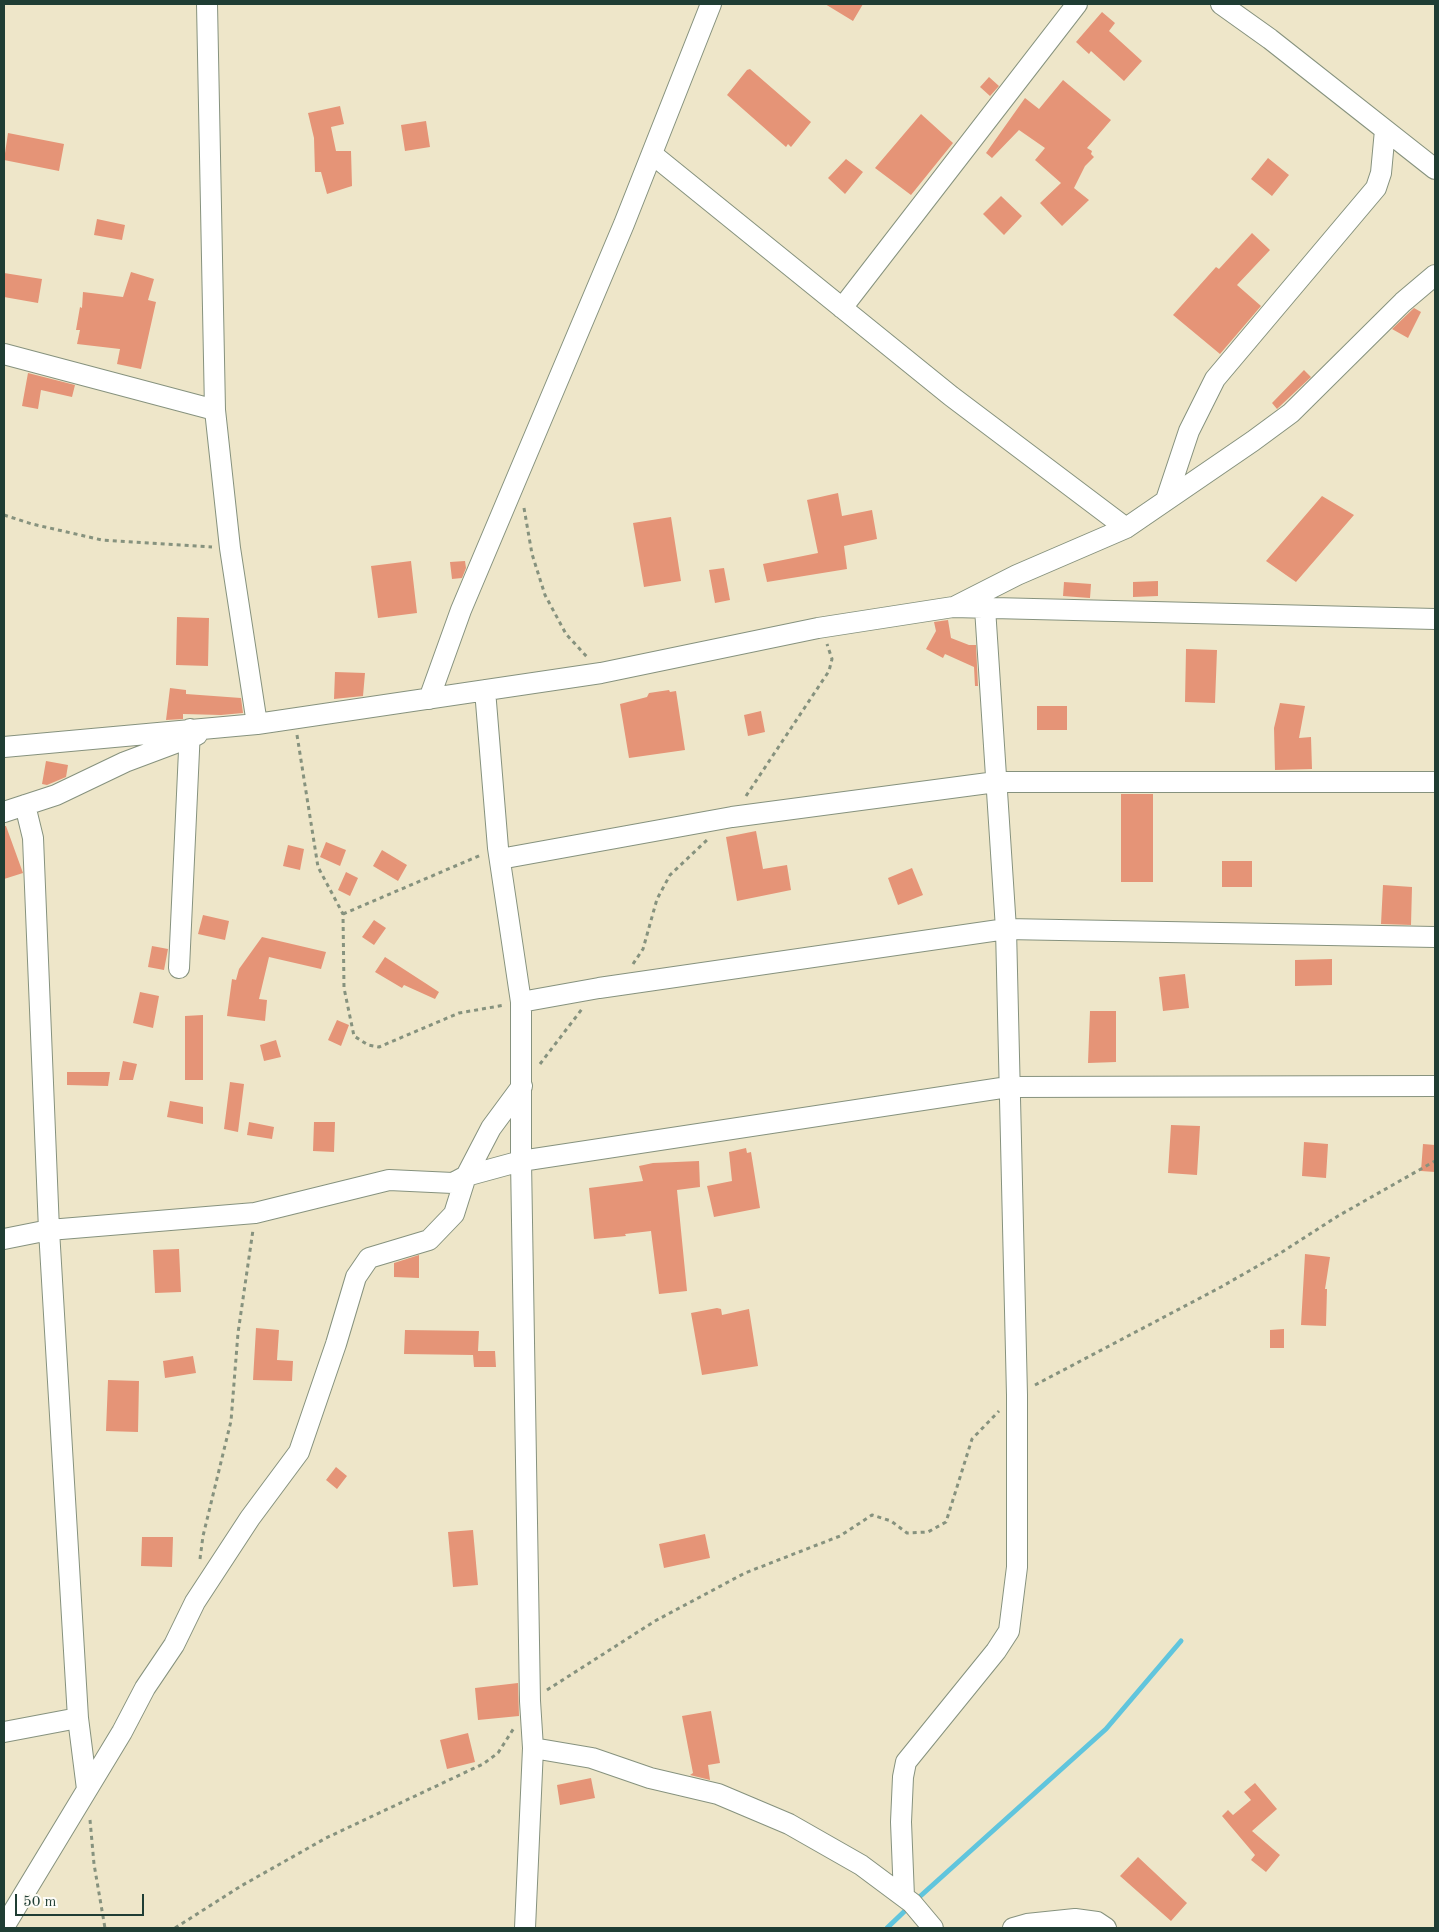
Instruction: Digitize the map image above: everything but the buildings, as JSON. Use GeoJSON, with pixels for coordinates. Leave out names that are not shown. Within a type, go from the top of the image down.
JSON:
{"type":"FeatureCollection","features":[{"type":"Feature","properties":{"kind":"street"},"geometry":{"type":"LineString","coordinates":[[207,4],[215,410],[230,548],[256,724]]}},
{"type":"Feature","properties":{"kind":"street"},"geometry":{"type":"LineString","coordinates":[[429,698],[461,610],[652,154],[711,4]]}},
{"type":"Feature","properties":{"kind":"street"},"geometry":{"type":"LineString","coordinates":[[842,308],[1077,4]]}},
{"type":"Feature","properties":{"kind":"street"},"geometry":{"type":"LineString","coordinates":[[1221,4],[1435,170]]}},
{"type":"Feature","properties":{"kind":"street"},"geometry":{"type":"LineString","coordinates":[[1166,500],[1189,431],[1216,379],[1376,188],[1381,173],[1385,130]]}},
{"type":"Feature","properties":{"kind":"street"},"geometry":{"type":"LineString","coordinates":[[652,154],[951,396],[1126,528]]}},
{"type":"Feature","properties":{"kind":"street"},"geometry":{"type":"LineString","coordinates":[[953,607],[1017,575],[1126,528],[1291,413],[1402,302],[1435,275]]}},
{"type":"Feature","properties":{"kind":"street"},"geometry":{"type":"LineString","coordinates":[[4,354],[215,410]]}},
{"type":"Feature","properties":{"kind":"street"},"geometry":{"type":"LineString","coordinates":[[4,812],[56,795],[190,734],[222,726],[256,724],[601,673],[818,628],[953,607],[1435,619]]}},
{"type":"Feature","properties":{"kind":"street"},"geometry":{"type":"LineString","coordinates":[[904,1897],[901,1822],[903,1777],[906,1762],[996,1651],[1009,1631],[1017,1567],[1017,1395],[1008,1087],[1006,928],[985,608]]}},
{"type":"Feature","properties":{"kind":"street"},"geometry":{"type":"LineString","coordinates":[[485,690],[499,853],[521,1002],[521,1161],[530,1701],[533,1748],[525,1928]]}},
{"type":"Feature","properties":{"kind":"street"},"geometry":{"type":"LineString","coordinates":[[4,747],[190,734]]}},
{"type":"Feature","properties":{"kind":"street"},"geometry":{"type":"LineString","coordinates":[[180,968],[190,734]]}},
{"type":"Feature","properties":{"kind":"street"},"geometry":{"type":"LineString","coordinates":[[499,853],[732,818],[996,782],[1435,782]]}},
{"type":"Feature","properties":{"kind":"street"},"geometry":{"type":"LineString","coordinates":[[25,804],[33,838],[49,1230],[78,1718],[86,1789]]}},
{"type":"Feature","properties":{"kind":"street"},"geometry":{"type":"LineString","coordinates":[[521,1002],[599,988],[1006,928],[1435,936]]}},
{"type":"Feature","properties":{"kind":"street"},"geometry":{"type":"LineString","coordinates":[[4,1927],[122,1732],[145,1688],[174,1645],[195,1602],[250,1518],[298,1452],[336,1344],[356,1277],[369,1258],[429,1240],[454,1214],[466,1176],[491,1128],[522,1086]]}},
{"type":"Feature","properties":{"kind":"street"},"geometry":{"type":"LineString","coordinates":[[4,1238],[49,1230],[255,1213],[389,1180],[453,1183],[466,1176],[521,1161],[1008,1087],[1435,1086]]}},
{"type":"Feature","properties":{"kind":"street"},"geometry":{"type":"LineString","coordinates":[[4,1732],[78,1718]]}},
{"type":"Feature","properties":{"kind":"street"},"geometry":{"type":"LineString","coordinates":[[533,1748],[592,1758],[650,1778],[718,1794],[789,1824],[861,1865],[904,1897],[933,1928]]}},
{"type":"Feature","properties":{"kind":"street"},"geometry":{"type":"LineString","coordinates":[[1013,1928],[1027,1924],[1075,1919],[1097,1922],[1106,1928]]}},
{"type":"Feature","properties":{"kind":"path"},"geometry":{"type":"LineString","coordinates":[[524,505],[532,554],[545,595],[566,634],[601,673]]}},
{"type":"Feature","properties":{"kind":"path"},"geometry":{"type":"LineString","coordinates":[[4,515],[32,524],[102,540],[230,548]]}},
{"type":"Feature","properties":{"kind":"path"},"geometry":{"type":"LineString","coordinates":[[630,966],[643,949],[657,899],[670,875],[732,818],[828,671],[832,659],[831,650],[818,628]]}},
{"type":"Feature","properties":{"kind":"path"},"geometry":{"type":"LineString","coordinates":[[294,717],[318,867],[343,914],[344,988],[354,1036],[368,1045],[379,1047],[459,1013],[521,1002]]}},
{"type":"Feature","properties":{"kind":"path"},"geometry":{"type":"LineString","coordinates":[[343,914],[499,853]]}},
{"type":"Feature","properties":{"kind":"path"},"geometry":{"type":"LineString","coordinates":[[522,1086],[599,988]]}},
{"type":"Feature","properties":{"kind":"path"},"geometry":{"type":"LineString","coordinates":[[175,1928],[241,1886],[326,1838],[483,1764],[498,1753],[530,1701],[655,1620],[745,1573],[840,1536],[872,1515],[891,1520],[907,1533],[928,1532],[946,1522],[972,1439],[982,1427],[1017,1395],[1221,1287],[1282,1252],[1338,1216],[1435,1161]]}},
{"type":"Feature","properties":{"kind":"path"},"geometry":{"type":"LineString","coordinates":[[200,1564],[203,1536],[231,1421],[238,1333],[255,1213]]}},
{"type":"Feature","properties":{"kind":"path"},"geometry":{"type":"LineString","coordinates":[[89,1817],[94,1864],[105,1928]]}},
{"type":"Feature","properties":{"kind":"waterway"},"geometry":{"type":"LineString","coordinates":[[916,1900],[1106,1729],[1181,1641]]}},
{"type":"Feature","properties":{"kind":"waterway"},"geometry":{"type":"LineString","coordinates":[[887,1928],[910,1906]]}}]}
